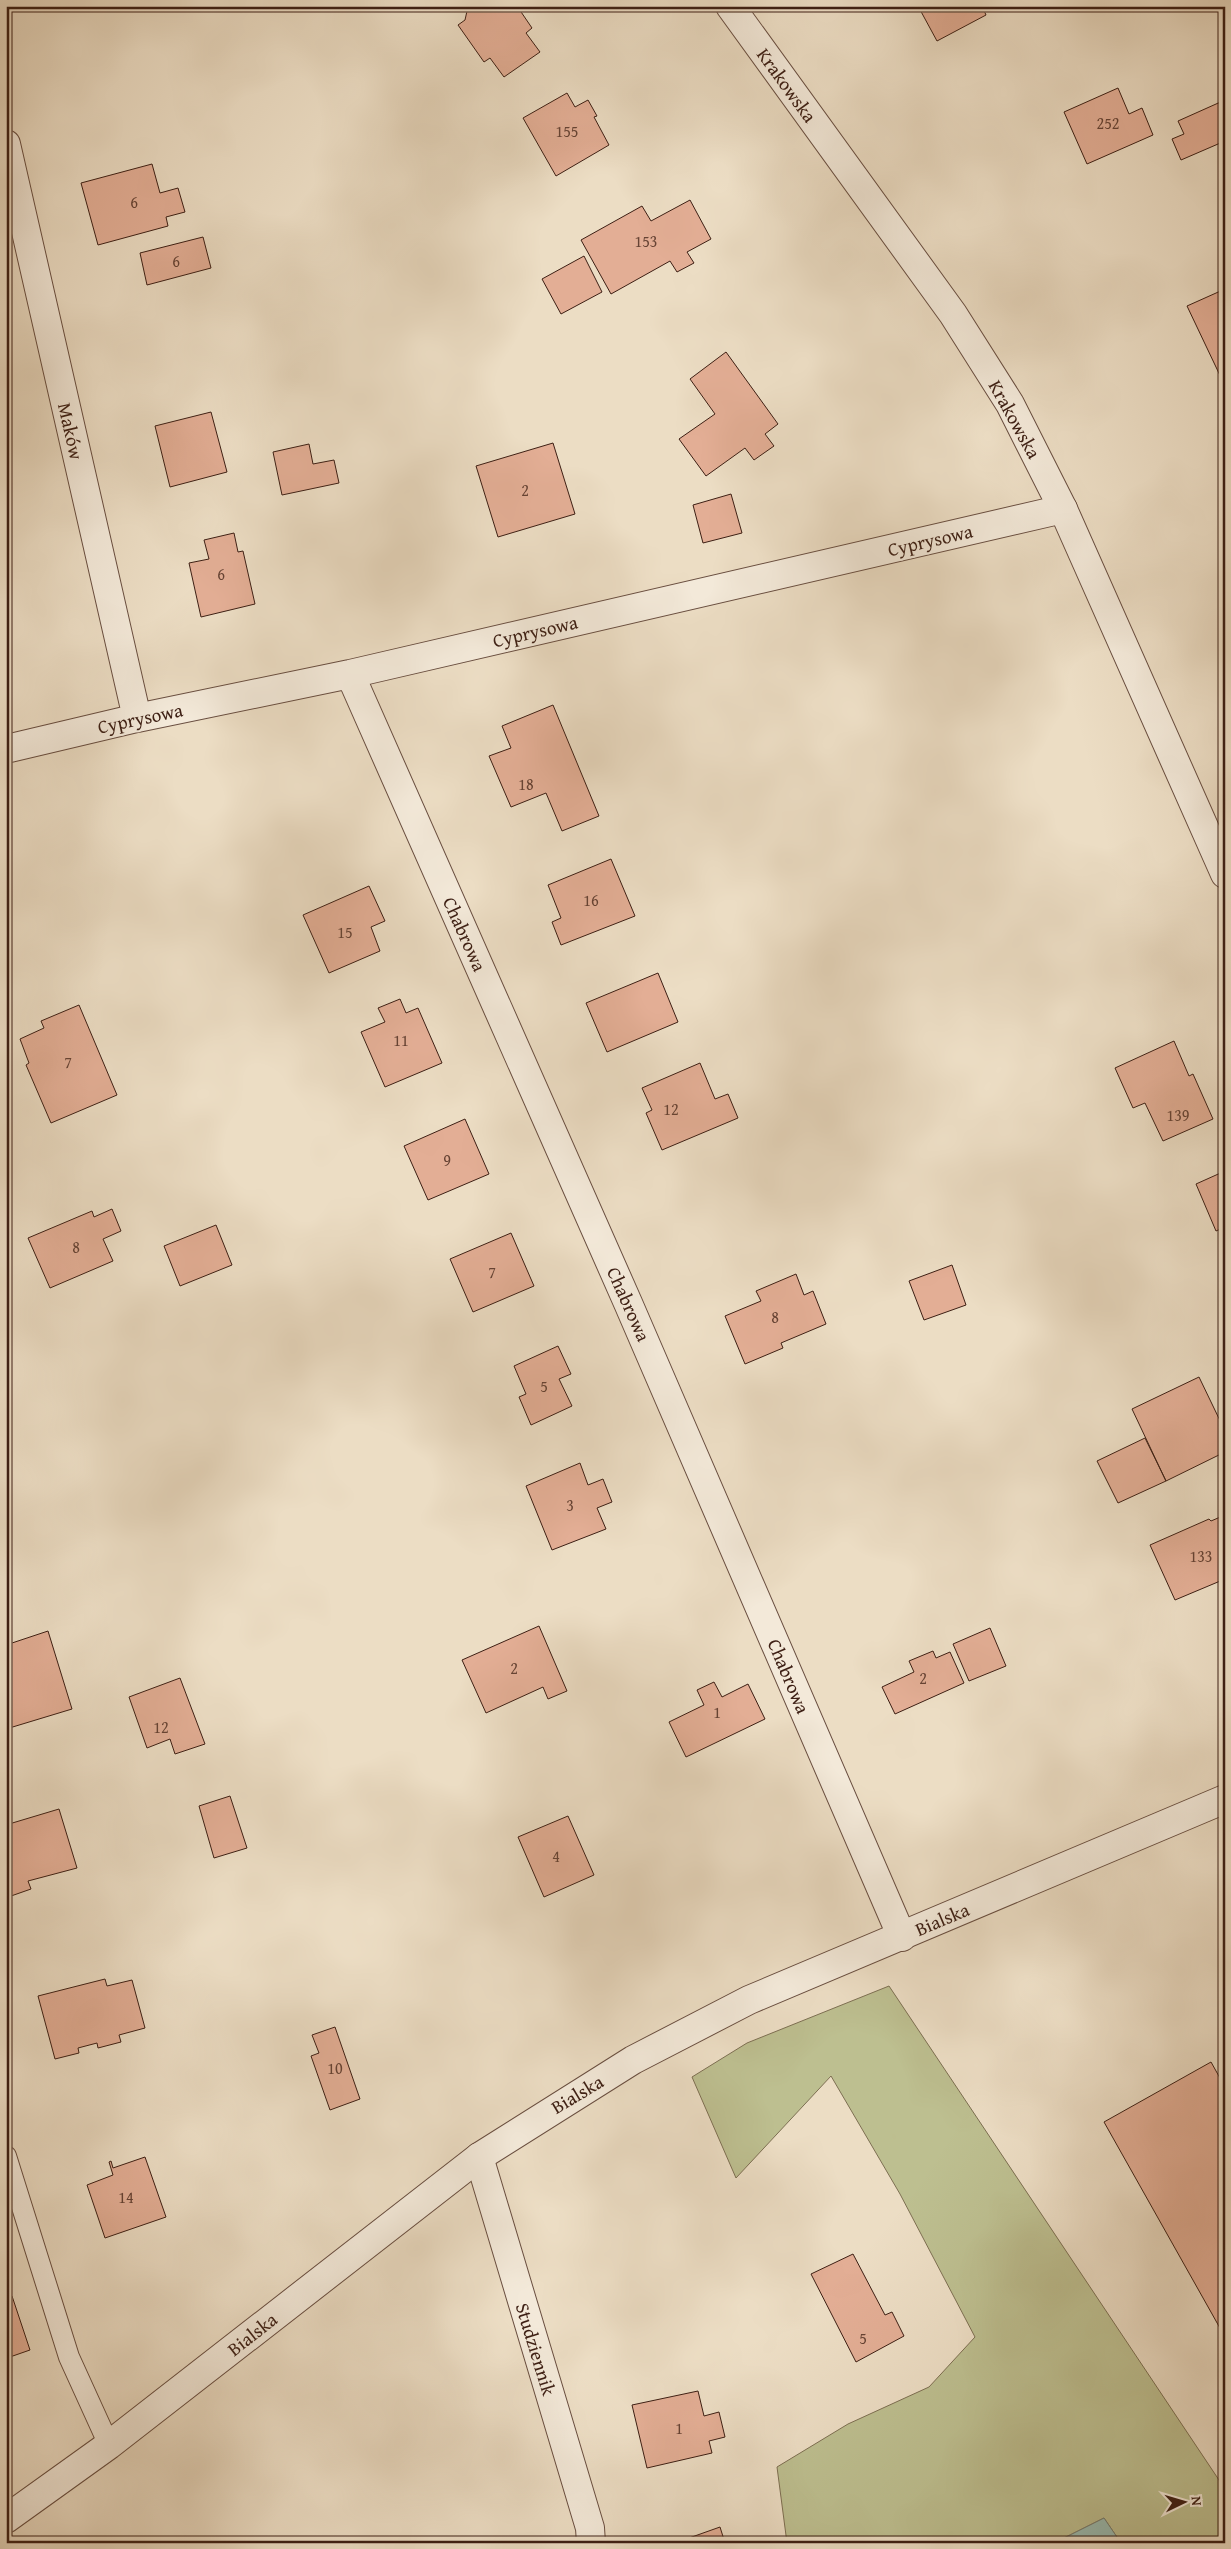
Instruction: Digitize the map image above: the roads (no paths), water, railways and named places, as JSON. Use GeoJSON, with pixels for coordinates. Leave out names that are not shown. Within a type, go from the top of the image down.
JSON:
{"type":"FeatureCollection","features":[{"type":"Feature","properties":{"kind":"street","name":"Krakowska"},"geometry":{"type":"LineString","coordinates":[[730,6],[952,314],[1010,404],[1063,509],[1225,874]]}},
{"type":"Feature","properties":{"kind":"street","name":"Maków"},"geometry":{"type":"LineString","coordinates":[[6,144],[137,718]]}},
{"type":"Feature","properties":{"kind":"street","name":"Cyprysowa"},"geometry":{"type":"LineString","coordinates":[[6,749],[137,718],[350,674],[1063,509]]}},
{"type":"Feature","properties":{"kind":"street","name":"Chabrowa"},"geometry":{"type":"LineString","coordinates":[[350,674],[628,1303],[902,1937]]}},
{"type":"Feature","properties":{"kind":"street","name":"Bialska"},"geometry":{"type":"LineString","coordinates":[[6,2519],[109,2445],[479,2157],[633,2060],[749,2000],[1225,1799]]}},
{"type":"Feature","properties":{"kind":"street","name":"Studziennik"},"geometry":{"type":"LineString","coordinates":[[479,2157],[590,2528],[591,2543]]}},
{"type":"Feature","properties":{"kind":"lane"},"geometry":{"type":"LineString","coordinates":[[6,2156],[69,2357],[109,2445]]}},
{"type":"Feature","properties":{"kind":"water"},"geometry":{"type":"Polygon","coordinates":[[[1104,2518],[1121,2543],[1054,2543],[1104,2518]]]}}]}
